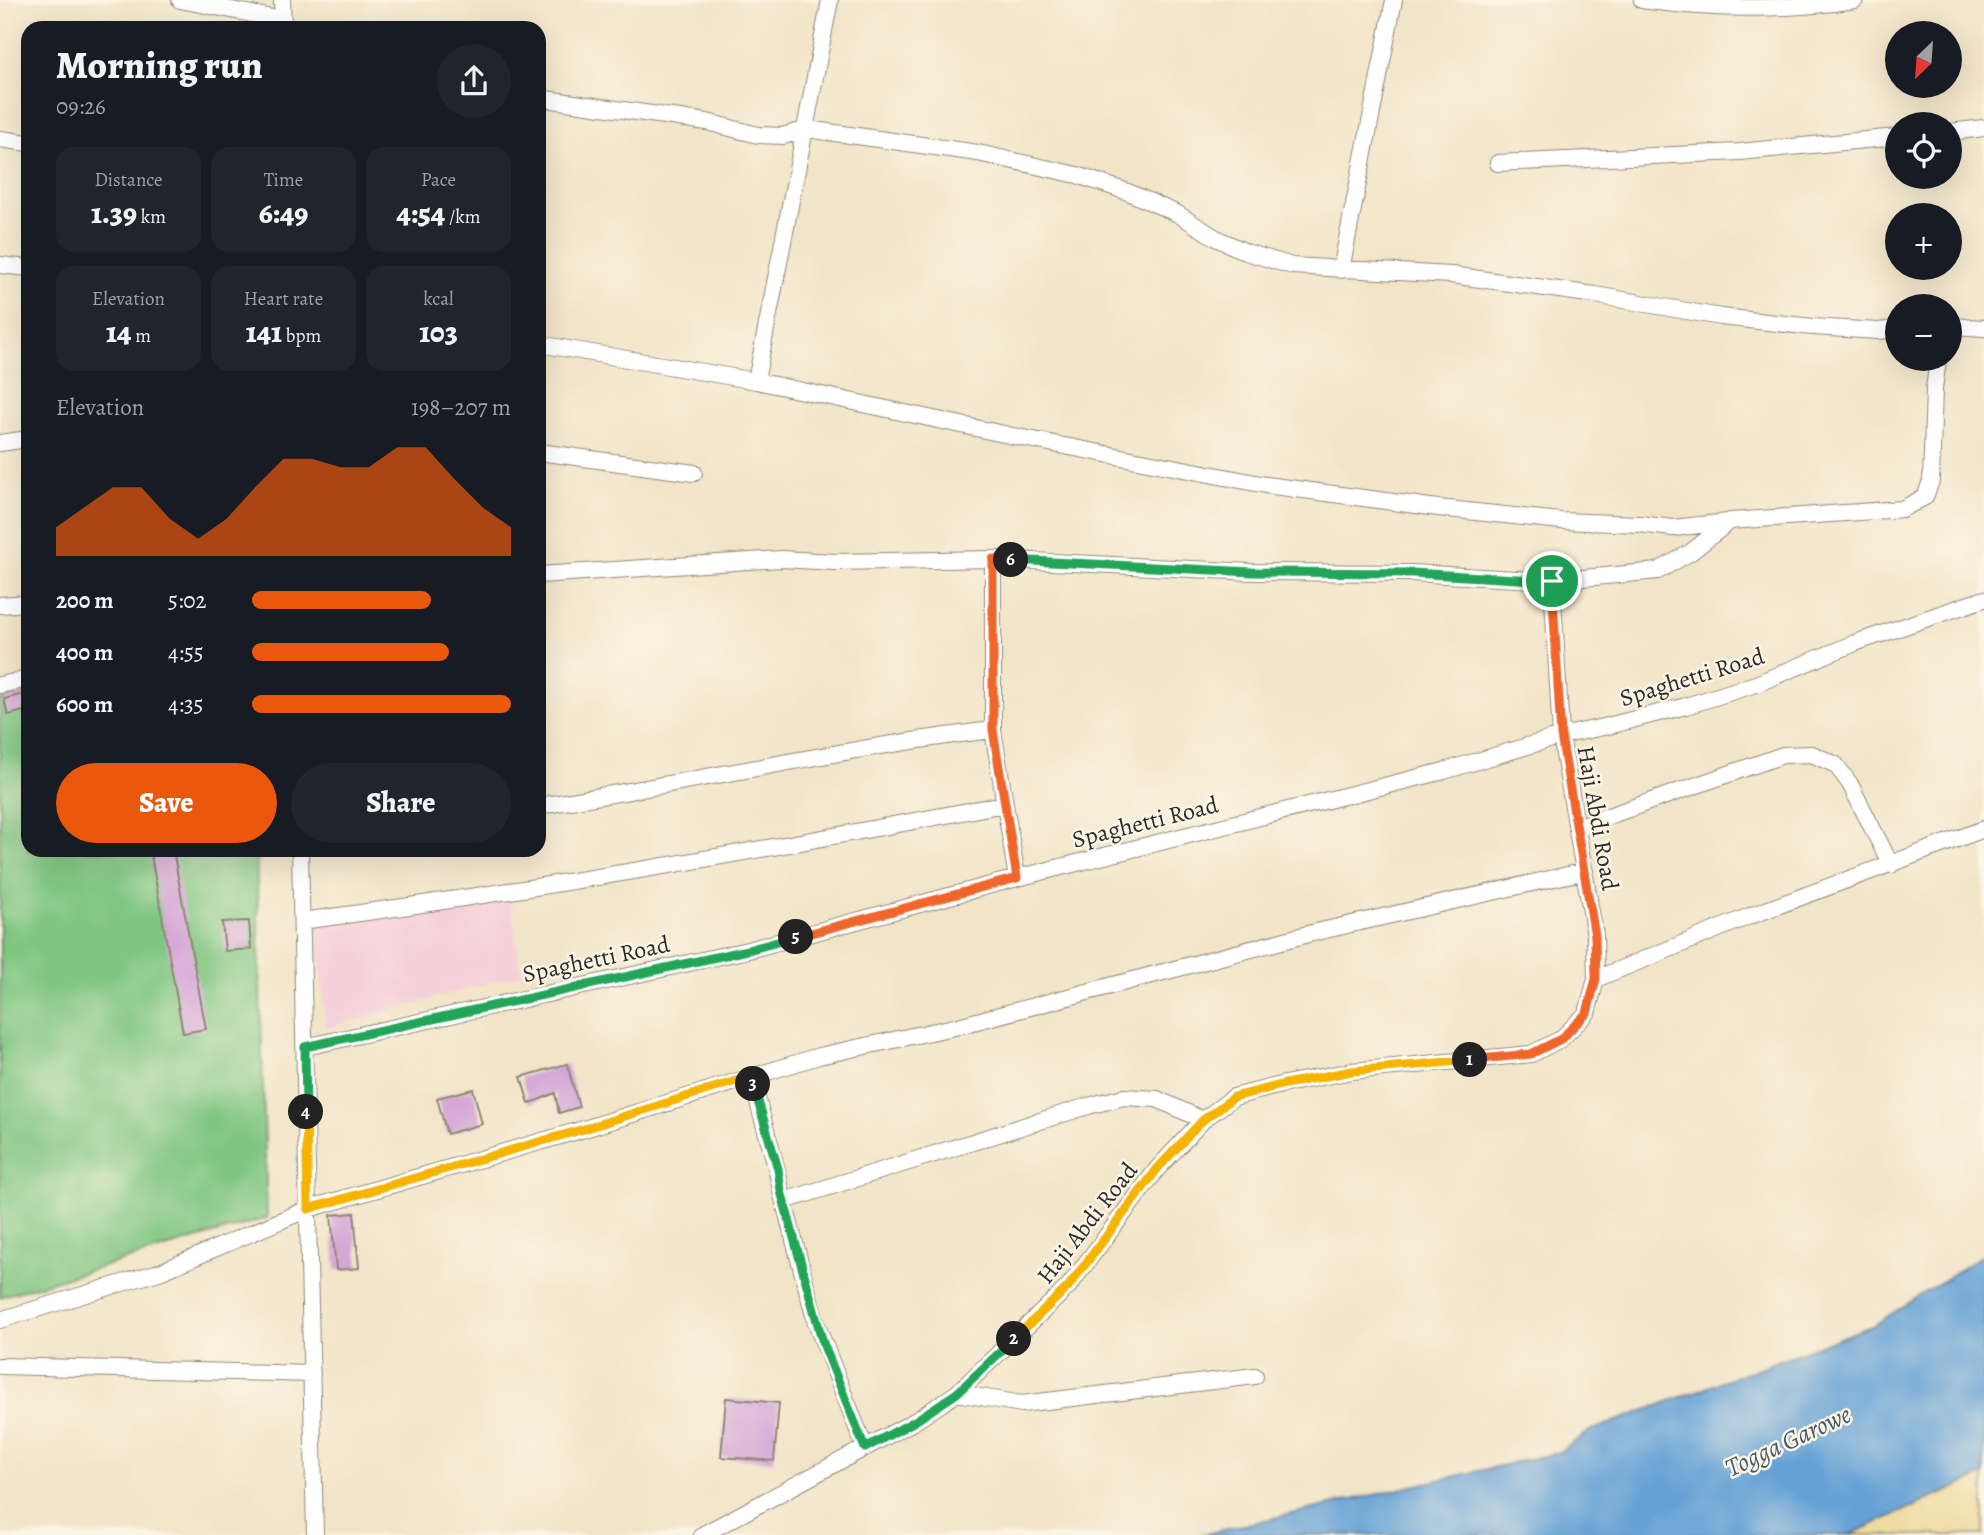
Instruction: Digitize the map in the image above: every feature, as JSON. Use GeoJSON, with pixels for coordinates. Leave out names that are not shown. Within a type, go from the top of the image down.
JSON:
{"type":"FeatureCollection","features":[{"type":"Feature","properties":{"kind":"street"},"geometry":{"type":"LineString","coordinates":[[180,0],[270,21]]}},
{"type":"Feature","properties":{"kind":"street"},"geometry":{"type":"LineString","coordinates":[[282,0],[283,21]]}},
{"type":"Feature","properties":{"kind":"street"},"geometry":{"type":"LineString","coordinates":[[756,382],[830,0]]}},
{"type":"Feature","properties":{"kind":"street"},"geometry":{"type":"LineString","coordinates":[[1341,270],[1394,0]]}},
{"type":"Feature","properties":{"kind":"street"},"geometry":{"type":"LineString","coordinates":[[1642,0],[1744,9],[1855,0]]}},
{"type":"Feature","properties":{"kind":"street"},"geometry":{"type":"LineString","coordinates":[[546,100],[707,122],[758,135],[783,136],[807,129],[978,153],[1077,175],[1128,192],[1178,214],[1216,238],[1292,266],[1451,275],[1732,318],[1813,327],[1885,330]]}},
{"type":"Feature","properties":{"kind":"street"},"geometry":{"type":"LineString","coordinates":[[1962,131],[1984,128]]}},
{"type":"Feature","properties":{"kind":"street"},"geometry":{"type":"LineString","coordinates":[[1498,163],[1739,152],[1885,138]]}},
{"type":"Feature","properties":{"kind":"street"},"geometry":{"type":"LineString","coordinates":[[0,139],[21,143]]}},
{"type":"Feature","properties":{"kind":"street"},"geometry":{"type":"LineString","coordinates":[[0,265],[21,267]]}},
{"type":"Feature","properties":{"kind":"street"},"geometry":{"type":"LineString","coordinates":[[1962,327],[1984,328]]}},
{"type":"Feature","properties":{"kind":"street"},"geometry":{"type":"LineString","coordinates":[[546,345],[756,382],[1013,436],[1290,489],[1561,522],[1640,524],[1673,528],[1902,509],[1925,497],[1931,481],[1936,371]]}},
{"type":"Feature","properties":{"kind":"street"},"geometry":{"type":"LineString","coordinates":[[0,443],[21,440]]}},
{"type":"Feature","properties":{"kind":"street"},"geometry":{"type":"LineString","coordinates":[[546,453],[694,473]]}},
{"type":"Feature","properties":{"kind":"street"},"geometry":{"type":"LineString","coordinates":[[546,575],[781,559],[835,562],[993,559],[1252,572],[1412,573],[1552,581],[1658,570],[1691,552],[1730,522]]}},
{"type":"Feature","properties":{"kind":"street"},"geometry":{"type":"LineString","coordinates":[[993,559],[993,730],[1017,878]]}},
{"type":"Feature","properties":{"kind":"street","name":"Haji Abdi Road"},"geometry":{"type":"LineString","coordinates":[[702,1535],[915,1421],[957,1393],[1068,1287],[1158,1168],[1203,1120],[1234,1097],[1352,1071],[1531,1054],[1561,1039],[1587,1013],[1596,979],[1595,936],[1561,736],[1552,581]]}},
{"type":"Feature","properties":{"kind":"street","name":"Spaghetti Road"},"geometry":{"type":"LineString","coordinates":[[305,1047],[748,950],[1017,878],[1444,771],[1561,736],[1608,726],[1756,684],[1855,643],[1984,599]]}},
{"type":"Feature","properties":{"kind":"street"},"geometry":{"type":"LineString","coordinates":[[0,605],[21,604]]}},
{"type":"Feature","properties":{"kind":"street"},"geometry":{"type":"LineString","coordinates":[[0,685],[21,680]]}},
{"type":"Feature","properties":{"kind":"street"},"geometry":{"type":"LineString","coordinates":[[546,805],[640,791],[935,737],[993,730]]}},
{"type":"Feature","properties":{"kind":"street"},"geometry":{"type":"LineString","coordinates":[[1577,827],[1783,755],[1812,754],[1836,765],[1850,784],[1891,865]]}},
{"type":"Feature","properties":{"kind":"street"},"geometry":{"type":"LineString","coordinates":[[302,921],[577,881],[1004,804]]}},
{"type":"Feature","properties":{"kind":"street"},"geometry":{"type":"LineString","coordinates":[[1596,979],[1750,916],[1984,829]]}},
{"type":"Feature","properties":{"kind":"street"},"geometry":{"type":"LineString","coordinates":[[300,857],[315,1535]]}},
{"type":"Feature","properties":{"kind":"street"},"geometry":{"type":"LineString","coordinates":[[0,1320],[162,1271],[308,1209],[584,1129],[820,1056],[954,1027],[1312,933],[1585,871]]}},
{"type":"Feature","properties":{"kind":"street"},"geometry":{"type":"LineString","coordinates":[[752,1076],[820,1333],[865,1448]]}},
{"type":"Feature","properties":{"kind":"street"},"geometry":{"type":"LineString","coordinates":[[784,1201],[1124,1097],[1157,1099],[1203,1120]]}},
{"type":"Feature","properties":{"kind":"street"},"geometry":{"type":"LineString","coordinates":[[0,1366],[312,1374]]}},
{"type":"Feature","properties":{"kind":"street"},"geometry":{"type":"LineString","coordinates":[[957,1393],[1022,1404],[1255,1377]]}},
{"type":"Feature","properties":{"kind":"shaded area"},"geometry":{"type":"Polygon","coordinates":[[[510,895],[521,974],[326,1028],[316,923],[510,895]]]}},
{"type":"Feature","properties":{"kind":"green space"},"geometry":{"type":"Polygon","coordinates":[[[21,695],[21,857],[256,857],[267,1218],[0,1297],[0,700],[21,695]]]}},
{"type":"Feature","properties":{"kind":"sand"},"geometry":{"type":"Polygon","coordinates":[[[1984,1475],[1984,1535],[1849,1535],[1984,1475]]]}},
{"type":"Feature","properties":{"kind":"water","name":"Togga Garowe"},"geometry":{"type":"Polygon","coordinates":[[[1984,1254],[1984,1475],[1849,1535],[1200,1535],[1560,1452],[1590,1431],[1874,1325],[1984,1254]]]}},
{"type":"Feature","properties":{"kind":"building"},"geometry":{"type":"Polygon","coordinates":[[[21,695],[21,712],[8,715],[4,699],[21,695]]]}},
{"type":"Feature","properties":{"kind":"building"},"geometry":{"type":"Polygon","coordinates":[[[151,857],[174,857],[206,1029],[183,1033],[151,857]]]}},
{"type":"Feature","properties":{"kind":"building"},"geometry":{"type":"Polygon","coordinates":[[[249,921],[251,949],[225,951],[222,922],[249,921]]]}},
{"type":"Feature","properties":{"kind":"building"},"geometry":{"type":"Polygon","coordinates":[[[567,1064],[579,1107],[559,1113],[555,1093],[529,1104],[521,1077],[567,1064]]]}},
{"type":"Feature","properties":{"kind":"building"},"geometry":{"type":"Polygon","coordinates":[[[473,1089],[482,1124],[447,1134],[437,1098],[473,1089]]]}},
{"type":"Feature","properties":{"kind":"building"},"geometry":{"type":"Polygon","coordinates":[[[354,1213],[359,1268],[336,1270],[331,1215],[354,1213]]]}},
{"type":"Feature","properties":{"kind":"building"},"geometry":{"type":"Polygon","coordinates":[[[726,1398],[779,1403],[774,1461],[721,1457],[726,1398]]]}},
{"type":"Feature","properties":{"kind":"route"},"geometry":{"type":"LineString","coordinates":[[993,559],[1252,572],[1412,573],[1552,581],[1561,736],[1595,936],[1596,979],[1587,1013],[1561,1039],[1531,1054],[1352,1071],[1234,1097],[1203,1120],[1158,1168],[1068,1287],[1038,1318],[957,1393],[915,1421],[865,1448],[816,1323],[752,1076],[584,1129],[308,1209],[305,1047],[748,950],[1017,878],[993,730],[993,559]]}}]}
